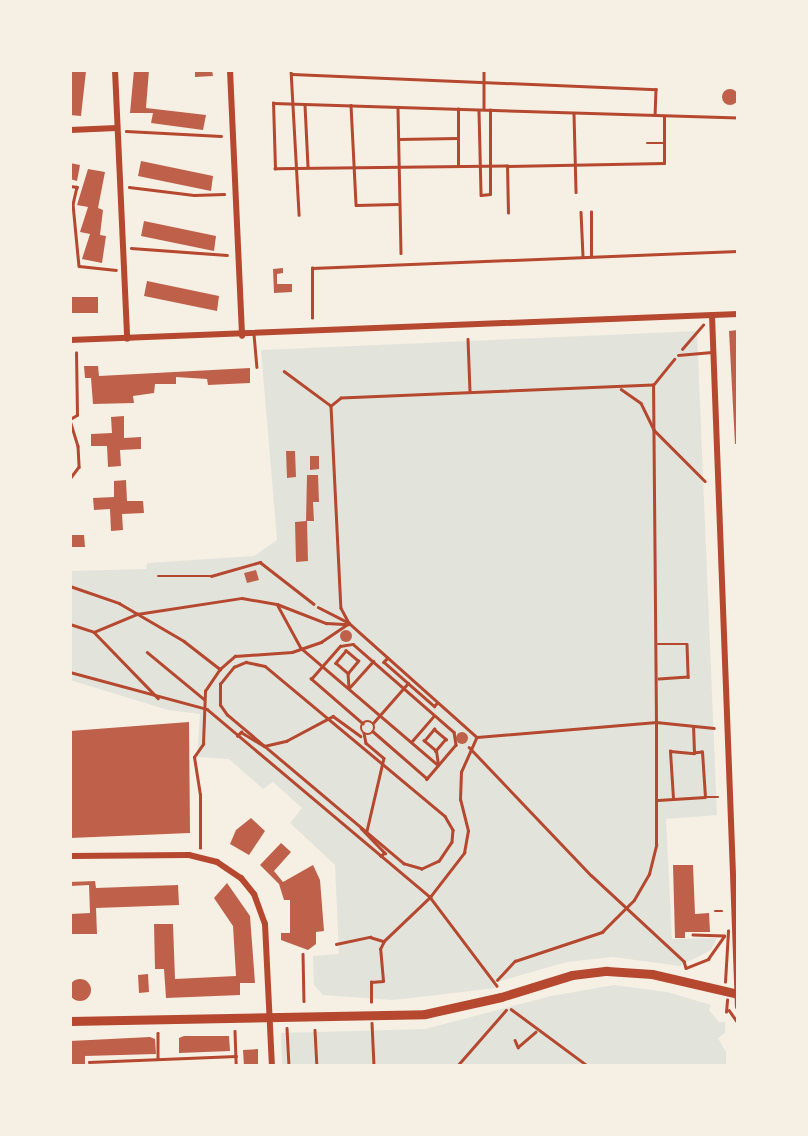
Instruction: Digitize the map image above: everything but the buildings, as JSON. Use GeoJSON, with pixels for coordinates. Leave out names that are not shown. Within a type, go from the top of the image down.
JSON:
{"type":"FeatureCollection","features":[{"type":"Feature","properties":{"kind":"main road"},"geometry":{"type":"LineString","coordinates":[[70,1021],[270,1014],[371,1017],[452,1008],[553,980],[606,971],[652,974],[737,994]]}},
{"type":"Feature","properties":{"kind":"street"},"geometry":{"type":"LineString","coordinates":[[115,70],[127,338]]}},
{"type":"Feature","properties":{"kind":"street"},"geometry":{"type":"LineString","coordinates":[[230,70],[242,336]]}},
{"type":"Feature","properties":{"kind":"street"},"geometry":{"type":"LineString","coordinates":[[70,130],[116,128]]}},
{"type":"Feature","properties":{"kind":"street"},"geometry":{"type":"LineString","coordinates":[[70,340],[738,314]]}},
{"type":"Feature","properties":{"kind":"street"},"geometry":{"type":"LineString","coordinates":[[712,315],[738,1006]]}},
{"type":"Feature","properties":{"kind":"street"},"geometry":{"type":"LineString","coordinates":[[728,734],[738,733]]}},
{"type":"Feature","properties":{"kind":"street"},"geometry":{"type":"LineString","coordinates":[[70,856],[190,855],[231,870],[246,883],[261,910],[272,1066]]}},
{"type":"Feature","properties":{"kind":"lane"},"geometry":{"type":"LineString","coordinates":[[254,334],[257,368]]}},
{"type":"Feature","properties":{"kind":"lane"},"geometry":{"type":"LineString","coordinates":[[678,355],[713,352]]}},
{"type":"Feature","properties":{"kind":"lane"},"geometry":{"type":"LineString","coordinates":[[158,576],[212,576],[260,562],[314,604]]}},
{"type":"Feature","properties":{"kind":"path"},"geometry":{"type":"LineString","coordinates":[[484,70],[481,195],[490,194],[484,110]]}},
{"type":"Feature","properties":{"kind":"path"},"geometry":{"type":"LineString","coordinates":[[298,215],[292,72],[656,88],[655,115]]}},
{"type":"Feature","properties":{"kind":"path"},"geometry":{"type":"LineString","coordinates":[[664,116],[664,164],[275,169],[273,103],[738,118]]}},
{"type":"Feature","properties":{"kind":"path"},"geometry":{"type":"LineString","coordinates":[[305,104],[308,168]]}},
{"type":"Feature","properties":{"kind":"path"},"geometry":{"type":"LineString","coordinates":[[352,106],[356,205],[399,204]]}},
{"type":"Feature","properties":{"kind":"path"},"geometry":{"type":"LineString","coordinates":[[398,107],[401,254]]}},
{"type":"Feature","properties":{"kind":"path"},"geometry":{"type":"LineString","coordinates":[[458,109],[458,166]]}},
{"type":"Feature","properties":{"kind":"path"},"geometry":{"type":"LineString","coordinates":[[574,113],[576,192]]}},
{"type":"Feature","properties":{"kind":"path"},"geometry":{"type":"LineString","coordinates":[[126,130],[222,136]]}},
{"type":"Feature","properties":{"kind":"path"},"geometry":{"type":"LineString","coordinates":[[398,139],[458,138]]}},
{"type":"Feature","properties":{"kind":"path"},"geometry":{"type":"LineString","coordinates":[[647,143],[664,142]]}},
{"type":"Feature","properties":{"kind":"path"},"geometry":{"type":"LineString","coordinates":[[507,166],[508,213]]}},
{"type":"Feature","properties":{"kind":"path"},"geometry":{"type":"LineString","coordinates":[[70,186],[77,187],[73,204],[78,266],[124,270]]}},
{"type":"Feature","properties":{"kind":"path"},"geometry":{"type":"LineString","coordinates":[[129,186],[224,194]]}},
{"type":"Feature","properties":{"kind":"path"},"geometry":{"type":"LineString","coordinates":[[580,212],[583,258]]}},
{"type":"Feature","properties":{"kind":"path"},"geometry":{"type":"LineString","coordinates":[[591,212],[591,257]]}},
{"type":"Feature","properties":{"kind":"path"},"geometry":{"type":"LineString","coordinates":[[132,248],[227,255]]}},
{"type":"Feature","properties":{"kind":"path"},"geometry":{"type":"LineString","coordinates":[[312,318],[312,268],[738,252]]}},
{"type":"Feature","properties":{"kind":"path"},"geometry":{"type":"LineString","coordinates":[[468,339],[470,393]]}},
{"type":"Feature","properties":{"kind":"path"},"geometry":{"type":"LineString","coordinates":[[70,479],[78,466],[78,446],[70,420],[77,414],[76,354]]}},
{"type":"Feature","properties":{"kind":"path"},"geometry":{"type":"LineString","coordinates":[[284,371],[332,406]]}},
{"type":"Feature","properties":{"kind":"path"},"geometry":{"type":"LineString","coordinates":[[70,672],[206,709],[430,897],[497,984],[516,961],[602,932],[627,908],[649,874],[658,800],[653,386],[341,398],[332,406]]}},
{"type":"Feature","properties":{"kind":"path"},"geometry":{"type":"LineString","coordinates":[[614,387],[628,391],[640,403],[654,430],[705,481]]}},
{"type":"Feature","properties":{"kind":"path"},"geometry":{"type":"LineString","coordinates":[[332,406],[341,608],[349,624]]}},
{"type":"Feature","properties":{"kind":"path"},"geometry":{"type":"LineString","coordinates":[[70,586],[136,614],[184,641],[220,669]]}},
{"type":"Feature","properties":{"kind":"path"},"geometry":{"type":"LineString","coordinates":[[94,632],[136,614],[242,598],[277,604],[326,623],[349,624]]}},
{"type":"Feature","properties":{"kind":"path"},"geometry":{"type":"LineString","coordinates":[[277,604],[301,648],[438,765]]}},
{"type":"Feature","properties":{"kind":"path"},"geometry":{"type":"LineString","coordinates":[[314,604],[349,624],[477,736],[656,722],[714,728]]}},
{"type":"Feature","properties":{"kind":"path"},"geometry":{"type":"LineString","coordinates":[[70,624],[94,632],[159,699]]}},
{"type":"Feature","properties":{"kind":"path"},"geometry":{"type":"LineString","coordinates":[[200,848],[200,794],[194,757],[203,744],[205,700],[220,669],[235,656],[252,651],[275,655],[321,642],[349,624]]}},
{"type":"Feature","properties":{"kind":"path"},"geometry":{"type":"LineString","coordinates":[[323,665],[336,663],[353,644],[403,688],[454,732],[452,739],[456,745],[427,778],[373,732],[373,723],[380,714],[403,688],[408,683]]}},
{"type":"Feature","properties":{"kind":"path"},"geometry":{"type":"LineString","coordinates":[[658,644],[687,644],[688,677],[658,679]]}},
{"type":"Feature","properties":{"kind":"path"},"geometry":{"type":"LineString","coordinates":[[373,661],[358,661],[340,646],[311,680],[363,724],[373,723]]}},
{"type":"Feature","properties":{"kind":"path"},"geometry":{"type":"LineString","coordinates":[[147,652],[205,700]]}},
{"type":"Feature","properties":{"kind":"path"},"geometry":{"type":"LineString","coordinates":[[388,658],[384,662],[434,706],[438,702]]}},
{"type":"Feature","properties":{"kind":"path"},"geometry":{"type":"LineString","coordinates":[[349,688],[348,673],[358,661]]}},
{"type":"Feature","properties":{"kind":"path"},"geometry":{"type":"LineString","coordinates":[[349,688],[373,661]]}},
{"type":"Feature","properties":{"kind":"path"},"geometry":{"type":"LineString","coordinates":[[254,662],[265,666],[444,816],[452,830],[452,842],[439,862],[415,869],[264,746],[220,705],[220,684],[239,664],[254,662]]}},
{"type":"Feature","properties":{"kind":"path"},"geometry":{"type":"LineString","coordinates":[[336,663],[348,673]]}},
{"type":"Feature","properties":{"kind":"path"},"geometry":{"type":"LineString","coordinates":[[411,742],[424,740],[434,729],[434,715]]}},
{"type":"Feature","properties":{"kind":"path"},"geometry":{"type":"LineString","coordinates":[[411,742],[434,715]]}},
{"type":"Feature","properties":{"kind":"path"},"geometry":{"type":"LineString","coordinates":[[264,746],[333,716],[362,735],[384,758],[380,763],[376,803],[366,831]]}},
{"type":"Feature","properties":{"kind":"path"},"geometry":{"type":"LineString","coordinates":[[362,735],[363,724]]}},
{"type":"Feature","properties":{"kind":"path"},"geometry":{"type":"LineString","coordinates":[[693,726],[694,752]]}},
{"type":"Feature","properties":{"kind":"path"},"geometry":{"type":"LineString","coordinates":[[434,729],[452,739]]}},
{"type":"Feature","properties":{"kind":"path"},"geometry":{"type":"LineString","coordinates":[[236,737],[241,732],[264,746]]}},
{"type":"Feature","properties":{"kind":"path"},"geometry":{"type":"LineString","coordinates":[[362,735],[373,732]]}},
{"type":"Feature","properties":{"kind":"path"},"geometry":{"type":"LineString","coordinates":[[371,1002],[371,982],[383,981],[380,948],[430,897],[467,843],[460,786],[469,747],[477,736]]}},
{"type":"Feature","properties":{"kind":"path"},"geometry":{"type":"LineString","coordinates":[[436,751],[446,739]]}},
{"type":"Feature","properties":{"kind":"path"},"geometry":{"type":"LineString","coordinates":[[424,740],[436,751],[438,765]]}},
{"type":"Feature","properties":{"kind":"path"},"geometry":{"type":"LineString","coordinates":[[469,747],[686,968],[711,956],[734,921]]}},
{"type":"Feature","properties":{"kind":"path"},"geometry":{"type":"LineString","coordinates":[[673,799],[670,750],[702,752],[704,796]]}},
{"type":"Feature","properties":{"kind":"path"},"geometry":{"type":"LineString","coordinates":[[658,800],[718,797]]}},
{"type":"Feature","properties":{"kind":"path"},"geometry":{"type":"LineString","coordinates":[[362,827],[359,830],[384,852],[380,858]]}},
{"type":"Feature","properties":{"kind":"path"},"geometry":{"type":"LineString","coordinates":[[715,911],[722,911]]}},
{"type":"Feature","properties":{"kind":"path"},"geometry":{"type":"LineString","coordinates":[[692,936],[724,936]]}},
{"type":"Feature","properties":{"kind":"path"},"geometry":{"type":"LineString","coordinates":[[724,936],[724,972]]}},
{"type":"Feature","properties":{"kind":"path"},"geometry":{"type":"LineString","coordinates":[[336,944],[370,937],[384,942]]}},
{"type":"Feature","properties":{"kind":"path"},"geometry":{"type":"LineString","coordinates":[[303,954],[304,1000]]}},
{"type":"Feature","properties":{"kind":"path"},"geometry":{"type":"LineString","coordinates":[[728,1009],[738,1023]]}},
{"type":"Feature","properties":{"kind":"path"},"geometry":{"type":"LineString","coordinates":[[457,1066],[508,1010],[588,1066]]}},
{"type":"Feature","properties":{"kind":"path"},"geometry":{"type":"LineString","coordinates":[[371,1017],[374,1066]]}},
{"type":"Feature","properties":{"kind":"path"},"geometry":{"type":"LineString","coordinates":[[495,1020],[502,1024]]}},
{"type":"Feature","properties":{"kind":"path"},"geometry":{"type":"LineString","coordinates":[[288,1028],[289,1066]]}},
{"type":"Feature","properties":{"kind":"path"},"geometry":{"type":"LineString","coordinates":[[314,1030],[316,1066]]}},
{"type":"Feature","properties":{"kind":"path"},"geometry":{"type":"LineString","coordinates":[[234,1031],[236,1066]]}},
{"type":"Feature","properties":{"kind":"path"},"geometry":{"type":"LineString","coordinates":[[516,1040],[518,1047],[536,1031]]}},
{"type":"Feature","properties":{"kind":"path"},"geometry":{"type":"LineString","coordinates":[[158,1033],[158,1060]]}},
{"type":"Feature","properties":{"kind":"path"},"geometry":{"type":"LineString","coordinates":[[89,1062],[236,1056]]}},
{"type":"Feature","properties":{"kind":"shaded area"},"geometry":{"type":"Polygon","coordinates":[[[697,331],[717,815],[666,819],[672,939],[717,938],[711,950],[680,966],[613,957],[567,962],[493,983],[496,988],[437,995],[393,1000],[323,995],[314,985],[313,956],[339,954],[335,865],[290,823],[302,808],[273,782],[263,789],[229,759],[197,757],[200,714],[168,710],[70,680],[70,571],[146,569],[147,563],[254,556],[277,540],[261,350],[697,331]]]}},
{"type":"Feature","properties":{"kind":"shaded area"},"geometry":{"type":"Polygon","coordinates":[[[614,985],[667,992],[711,1005],[709,1010],[719,1022],[725,1022],[725,1033],[718,1038],[726,1052],[726,1066],[282,1066],[281,1033],[425,1029],[551,996],[614,985]]]}}]}
